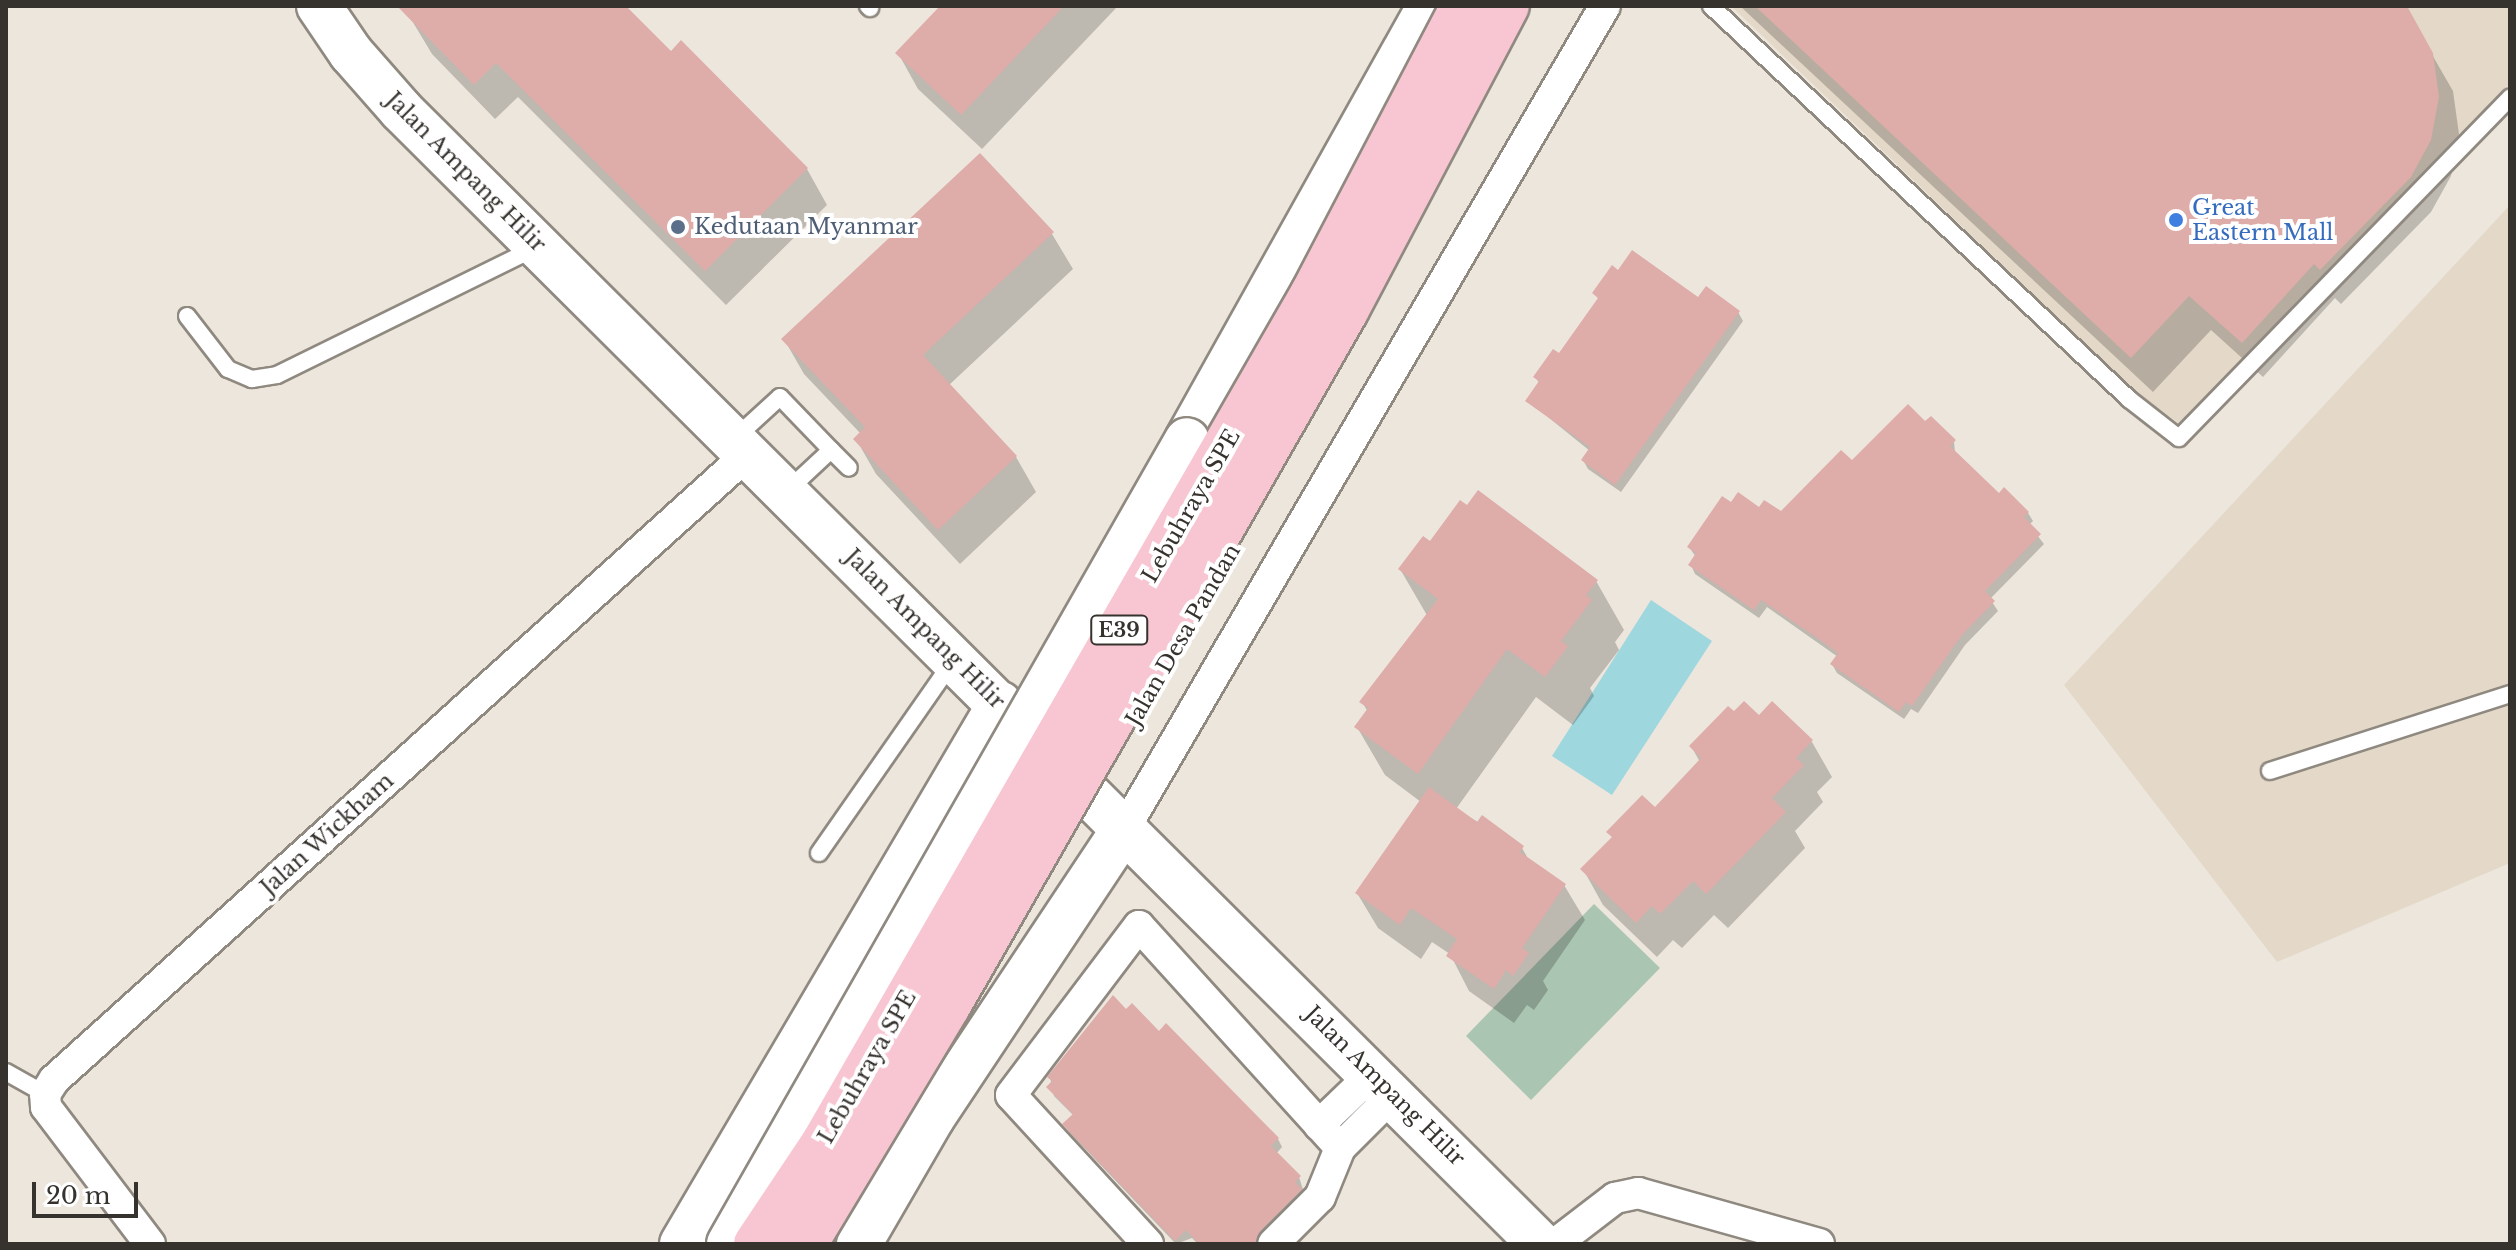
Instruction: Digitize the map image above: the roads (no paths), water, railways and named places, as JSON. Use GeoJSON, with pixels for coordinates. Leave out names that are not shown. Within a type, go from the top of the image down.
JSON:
{"type":"FeatureCollection","features":[{"type":"Feature","properties":{"kind":"highway","name":"Lebuhraya SPE"},"geometry":{"type":"LineString","coordinates":[[756,1244],[832,1129],[1313,293],[1463,6]]}},
{"type":"Feature","properties":{"kind":"highway","name":"Lebuhraya SPE"},"geometry":{"type":"LineString","coordinates":[[805,1244],[948,1006],[1522,9]]}},
{"type":"Feature","properties":{"kind":"street","name":"Jalan Ampang Hilir"},"geometry":{"type":"LineString","coordinates":[[319,6],[351,53],[401,110],[1383,1083],[1540,1244]]}},
{"type":"Feature","properties":{"kind":"street"},"geometry":{"type":"LineString","coordinates":[[729,1244],[1430,6]]}},
{"type":"Feature","properties":{"kind":"street"},"geometry":{"type":"LineString","coordinates":[[859,1244],[932,1118],[1125,828],[1605,6]]}},
{"type":"Feature","properties":{"kind":"street","name":"Jalan Desa Pandan"},"geometry":{"type":"LineString","coordinates":[[828,1244],[1265,492],[1522,9]]}},
{"type":"Feature","properties":{"kind":"street","name":"Jalan Wickham"},"geometry":{"type":"LineString","coordinates":[[45,1094],[54,1080],[741,446]]}},
{"type":"Feature","properties":{"kind":"street"},"geometry":{"type":"LineString","coordinates":[[682,1244],[1000,704]]}},
{"type":"Feature","properties":{"kind":"street"},"geometry":{"type":"LineString","coordinates":[[1148,1244],[1011,1095],[1139,926],[1340,1148]]}},
{"type":"Feature","properties":{"kind":"street"},"geometry":{"type":"LineString","coordinates":[[1319,1125],[1383,1083]]}},
{"type":"Feature","properties":{"kind":"street"},"geometry":{"type":"LineString","coordinates":[[1273,1244],[1320,1197],[1340,1148],[1383,1083]]}},
{"type":"Feature","properties":{"kind":"street"},"geometry":{"type":"LineString","coordinates":[[45,1094],[46,1107],[150,1244]]}},
{"type":"Feature","properties":{"kind":"street"},"geometry":{"type":"LineString","coordinates":[[1555,1244],[1615,1198],[1638,1193],[1819,1244]]}},
{"type":"Feature","properties":{"kind":"lane"},"geometry":{"type":"LineString","coordinates":[[1711,6],[2129,399],[2179,438],[2510,98]]}},
{"type":"Feature","properties":{"kind":"lane"},"geometry":{"type":"LineString","coordinates":[[187,316],[228,369],[252,379],[277,375],[539,246]]}},
{"type":"Feature","properties":{"kind":"lane"},"geometry":{"type":"LineString","coordinates":[[741,446],[780,397],[849,468]]}},
{"type":"Feature","properties":{"kind":"lane"},"geometry":{"type":"LineString","coordinates":[[787,491],[831,450]]}},
{"type":"Feature","properties":{"kind":"lane"},"geometry":{"type":"LineString","coordinates":[[819,853],[955,659]]}},
{"type":"Feature","properties":{"kind":"lane"},"geometry":{"type":"LineString","coordinates":[[2270,771],[2510,694]]}},
{"type":"Feature","properties":{"kind":"lane"},"geometry":{"type":"LineString","coordinates":[[6,1072],[45,1094]]}},
{"type":"Feature","properties":{"kind":"water"},"geometry":{"type":"Polygon","coordinates":[[[1651,600],[1712,641],[1612,795],[1552,756],[1651,600]]]}},
{"type":"Feature","properties":{"kind":"place","name":"Great Eastern Mall"},"geometry":{"type":"Point","coordinates":[2176,220]}},
{"type":"Feature","properties":{"kind":"place","name":"Kedutaan Myanmar"},"geometry":{"type":"Point","coordinates":[678,227]}}]}
